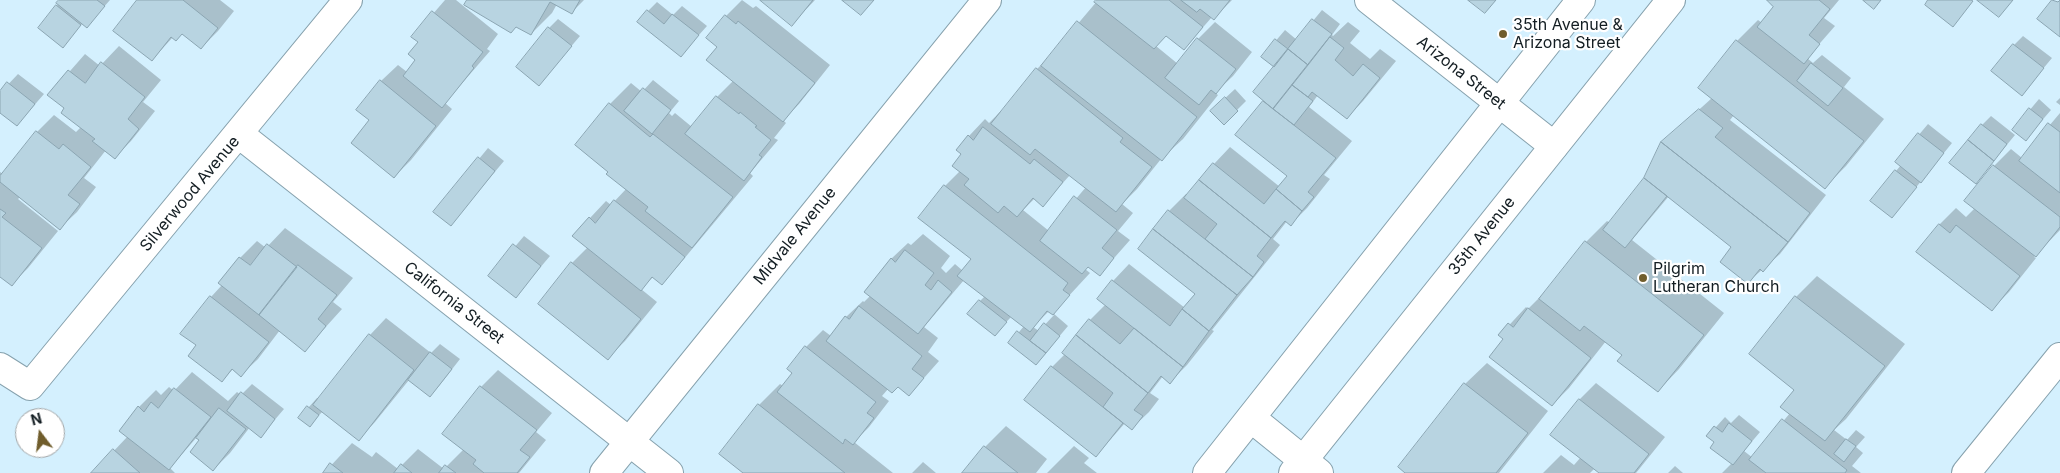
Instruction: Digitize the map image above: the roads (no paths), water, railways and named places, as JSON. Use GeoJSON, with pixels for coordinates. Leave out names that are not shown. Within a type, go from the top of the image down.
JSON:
{"type":"FeatureCollection","features":[{"type":"Feature","properties":{"kind":"street","name":"Silverwood Avenue"},"geometry":{"type":"LineString","coordinates":[[0,367],[30,386],[240,134],[348,0]]}},
{"type":"Feature","properties":{"kind":"street","name":"Midvale Avenue"},"geometry":{"type":"LineString","coordinates":[[604,473],[987,0]]}},
{"type":"Feature","properties":{"kind":"street","name":"Arizona Street"},"geometry":{"type":"LineString","coordinates":[[1369,0],[1554,146]]}},
{"type":"Feature","properties":{"kind":"street"},"geometry":{"type":"LineString","coordinates":[[1207,473],[1581,0]]}},
{"type":"Feature","properties":{"kind":"street","name":"35th Avenue"},"geometry":{"type":"LineString","coordinates":[[1305,469],[1554,146],[1671,0]]}},
{"type":"Feature","properties":{"kind":"street","name":"California Street"},"geometry":{"type":"LineString","coordinates":[[240,134],[669,473]]}},
{"type":"Feature","properties":{"kind":"street"},"geometry":{"type":"LineString","coordinates":[[1966,473],[2060,357]]}},
{"type":"Feature","properties":{"kind":"street"},"geometry":{"type":"LineString","coordinates":[[1251,418],[1305,469]]}},
{"type":"Feature","properties":{"kind":"place","name":"35th Avenue & Arizona Street"},"geometry":{"type":"Point","coordinates":[1503,34]}},
{"type":"Feature","properties":{"kind":"place","name":"Pilgrim Lutheran Church"},"geometry":{"type":"Point","coordinates":[1643,278]}}]}
